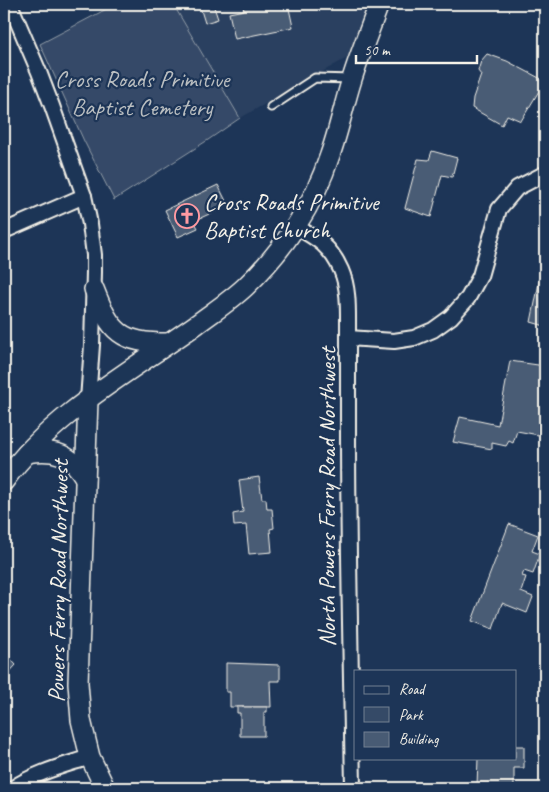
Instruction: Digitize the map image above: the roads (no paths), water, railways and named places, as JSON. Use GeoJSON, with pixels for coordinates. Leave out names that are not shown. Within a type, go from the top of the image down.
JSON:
{"type":"FeatureCollection","features":[{"type":"Feature","properties":{"kind":"street"},"geometry":{"type":"LineString","coordinates":[[10,4],[39,72],[84,196],[92,239],[94,289],[88,400]]}},
{"type":"Feature","properties":{"kind":"street"},"geometry":{"type":"LineString","coordinates":[[4,480],[27,453],[57,424],[129,370],[224,304],[244,287],[261,270],[296,227],[322,178],[331,154],[361,50],[379,4]]}},
{"type":"Feature","properties":{"kind":"street"},"geometry":{"type":"LineString","coordinates":[[348,338],[394,341],[414,338],[433,330],[451,317],[468,298],[480,276],[499,209],[518,188],[545,175]]}},
{"type":"Feature","properties":{"kind":"street"},"geometry":{"type":"LineString","coordinates":[[4,231],[84,196]]}},
{"type":"Feature","properties":{"kind":"street","name":"North Powers Ferry Road Northwest"},"geometry":{"type":"LineString","coordinates":[[296,227],[318,238],[327,247],[342,271],[346,290],[353,788]]}},
{"type":"Feature","properties":{"kind":"street"},"geometry":{"type":"LineString","coordinates":[[94,289],[107,320],[124,336],[144,342],[169,343]]}},
{"type":"Feature","properties":{"kind":"street","name":"Powers Ferry Road Northwest"},"geometry":{"type":"LineString","coordinates":[[88,400],[78,683],[81,720],[90,757],[105,788]]}},
{"type":"Feature","properties":{"kind":"street"},"geometry":{"type":"LineString","coordinates":[[27,453],[42,451],[61,454],[75,464],[85,478]]}},
{"type":"Feature","properties":{"kind":"street"},"geometry":{"type":"LineString","coordinates":[[13,788],[40,773],[90,757]]}},
{"type":"Feature","properties":{"kind":"lane"},"geometry":{"type":"LineString","coordinates":[[271,107],[315,78],[352,79]]}},
{"type":"Feature","properties":{"kind":"place","name":"Cross Roads Primitive Baptist Church"},"geometry":{"type":"Point","coordinates":[187,216]}},
{"type":"Feature","properties":{"kind":"park label","name":"Cross Roads Primitive Baptist Cemetery"},"geometry":{"type":"Point","coordinates":[142,93]}}]}
